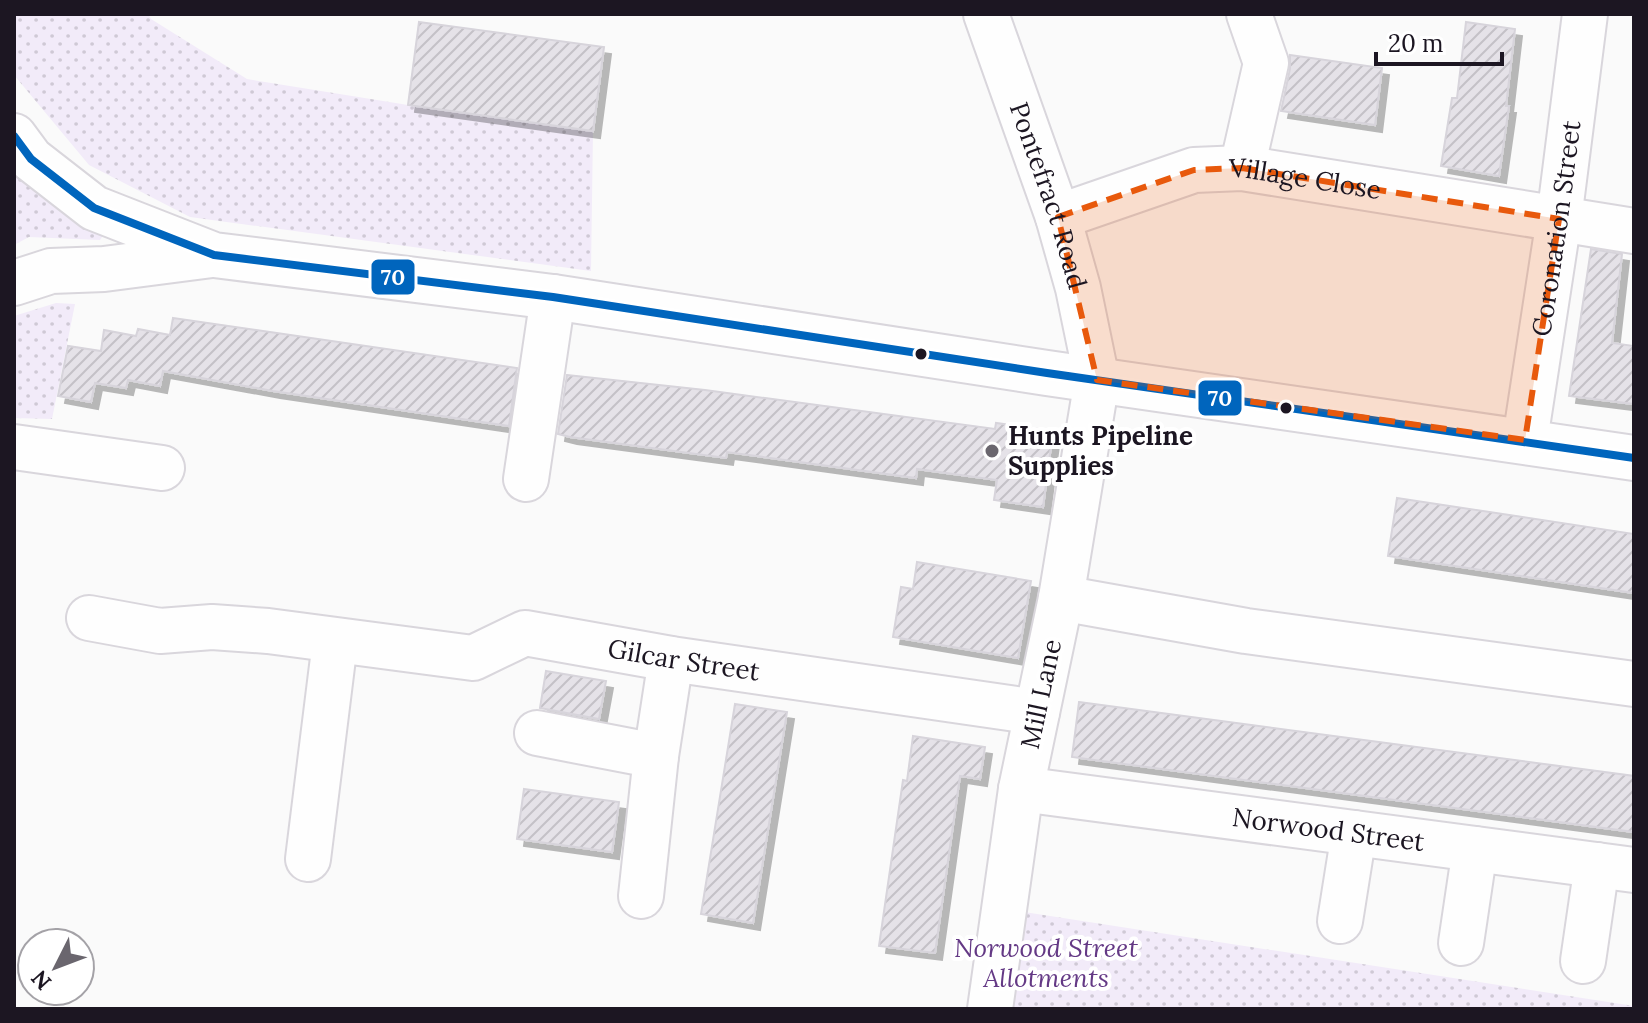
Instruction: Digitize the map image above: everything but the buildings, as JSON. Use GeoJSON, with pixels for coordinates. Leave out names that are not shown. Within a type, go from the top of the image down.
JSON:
{"type":"FeatureCollection","features":[{"type":"Feature","properties":{"kind":"street","name":"Pontefract Road"},"geometry":{"type":"LineString","coordinates":[[986,14],[1058,217],[1078,288],[1097,380]]}},
{"type":"Feature","properties":{"kind":"street"},"geometry":{"type":"LineString","coordinates":[[1242,168],[1266,63],[1249,14]]}},
{"type":"Feature","properties":{"kind":"street","name":"Coronation Street"},"geometry":{"type":"LineString","coordinates":[[1525,440],[1559,219],[1585,14]]}},
{"type":"Feature","properties":{"kind":"street"},"geometry":{"type":"LineString","coordinates":[[14,136],[31,159],[94,208],[214,255]]}},
{"type":"Feature","properties":{"kind":"street","name":"Village Close"},"geometry":{"type":"LineString","coordinates":[[1058,217],[1194,170],[1242,168],[1634,231]]}},
{"type":"Feature","properties":{"kind":"street"},"geometry":{"type":"LineString","coordinates":[[14,283],[51,271],[104,269],[214,255],[553,297],[1634,458]]}},
{"type":"Feature","properties":{"kind":"street"},"geometry":{"type":"LineString","coordinates":[[526,479],[553,297]]}},
{"type":"Feature","properties":{"kind":"street","name":"Mill Lane"},"geometry":{"type":"LineString","coordinates":[[990,1009],[1021,789],[1061,598],[1097,380]]}},
{"type":"Feature","properties":{"kind":"street"},"geometry":{"type":"LineString","coordinates":[[14,447],[162,468]]}},
{"type":"Feature","properties":{"kind":"street"},"geometry":{"type":"LineString","coordinates":[[1061,598],[1246,631],[1634,684]]}},
{"type":"Feature","properties":{"kind":"street","name":"Gilcar Street"},"geometry":{"type":"LineString","coordinates":[[89,618],[160,631],[212,627],[268,631],[473,658],[525,633],[671,659],[1037,712]]}},
{"type":"Feature","properties":{"kind":"street"},"geometry":{"type":"LineString","coordinates":[[308,859],[335,642]]}},
{"type":"Feature","properties":{"kind":"street"},"geometry":{"type":"LineString","coordinates":[[641,896],[656,756],[671,659]]}},
{"type":"Feature","properties":{"kind":"street"},"geometry":{"type":"LineString","coordinates":[[537,733],[656,756]]}},
{"type":"Feature","properties":{"kind":"street","name":"Norwood Street"},"geometry":{"type":"LineString","coordinates":[[1021,789],[1616,868]]}},
{"type":"Feature","properties":{"kind":"street"},"geometry":{"type":"LineString","coordinates":[[1340,921],[1354,833]]}},
{"type":"Feature","properties":{"kind":"street"},"geometry":{"type":"LineString","coordinates":[[1461,943],[1475,849]]}},
{"type":"Feature","properties":{"kind":"street"},"geometry":{"type":"LineString","coordinates":[[1583,961],[1616,868]]}},
{"type":"Feature","properties":{"kind":"highlighted area"},"geometry":{"type":"Polygon","coordinates":[[[1242,168],[1559,219],[1525,440],[1097,380],[1058,217],[1194,170],[1242,168]]]}},
{"type":"Feature","properties":{"kind":"green space"},"geometry":{"type":"Polygon","coordinates":[[[14,14],[148,14],[151,19],[247,79],[593,131],[591,271],[190,217],[89,165],[14,75],[14,14]]]}},
{"type":"Feature","properties":{"kind":"green space"},"geometry":{"type":"Polygon","coordinates":[[[14,161],[106,231],[100,240],[29,237],[14,245],[14,161]]]}},
{"type":"Feature","properties":{"kind":"green space"},"geometry":{"type":"Polygon","coordinates":[[[56,303],[75,304],[52,419],[14,418],[14,316],[56,303]]]}},
{"type":"Feature","properties":{"kind":"green space","name":"Norwood Street Allotments"},"geometry":{"type":"Polygon","coordinates":[[[1005,909],[1634,1006],[1634,1009],[990,1009],[1005,909]]]}},
{"type":"Feature","properties":{"kind":"transit line","name":"70"},"geometry":{"type":"LineString","coordinates":[[14,136],[31,159],[94,208],[214,255],[553,297],[1634,458]]}},
{"type":"Feature","properties":{"kind":"place","name":"Hunts Pipeline Supplies"},"geometry":{"type":"Point","coordinates":[992,451]}}]}
